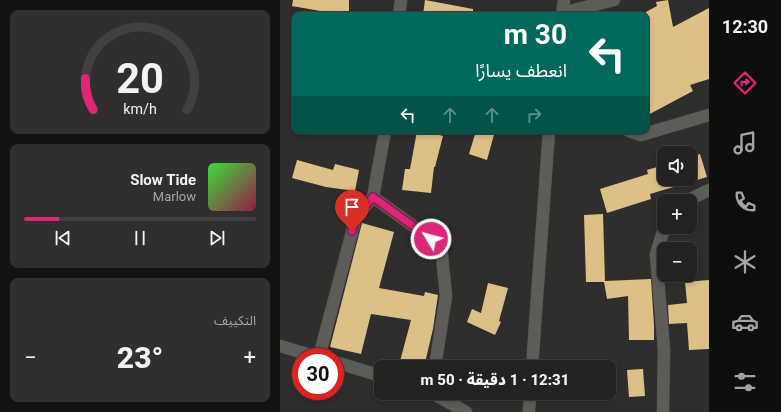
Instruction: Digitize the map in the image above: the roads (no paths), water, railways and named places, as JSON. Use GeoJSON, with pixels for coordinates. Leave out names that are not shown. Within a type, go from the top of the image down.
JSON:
{"type":"FeatureCollection","features":[{"type":"Feature","properties":{"kind":"street"},"geometry":{"type":"LineString","coordinates":[[399,12],[401,0]]}},
{"type":"Feature","properties":{"kind":"street"},"geometry":{"type":"LineString","coordinates":[[562,12],[564,0]]}},
{"type":"Feature","properties":{"kind":"street"},"geometry":{"type":"LineString","coordinates":[[569,12],[614,0]]}},
{"type":"Feature","properties":{"kind":"street"},"geometry":{"type":"LineString","coordinates":[[649,133],[709,115]]}},
{"type":"Feature","properties":{"kind":"street"},"geometry":{"type":"LineString","coordinates":[[320,348],[356,217],[373,197],[384,134]]}},
{"type":"Feature","properties":{"kind":"street"},"geometry":{"type":"LineString","coordinates":[[533,360],[549,134]]}},
{"type":"Feature","properties":{"kind":"street"},"geometry":{"type":"LineString","coordinates":[[697,196],[709,190]]}},
{"type":"Feature","properties":{"kind":"street"},"geometry":{"type":"LineString","coordinates":[[373,197],[441,246],[446,296],[436,360]]}},
{"type":"Feature","properties":{"kind":"street"},"geometry":{"type":"LineString","coordinates":[[662,234],[656,254],[664,350],[663,412]]}},
{"type":"Feature","properties":{"kind":"street"},"geometry":{"type":"LineString","coordinates":[[280,346],[292,349]]}},
{"type":"Feature","properties":{"kind":"street"},"geometry":{"type":"LineString","coordinates":[[344,365],[374,374]]}},
{"type":"Feature","properties":{"kind":"street"},"geometry":{"type":"LineString","coordinates":[[445,400],[466,412]]}},
{"type":"Feature","properties":{"kind":"street"},"geometry":{"type":"LineString","coordinates":[[529,412],[530,400]]}}]}
